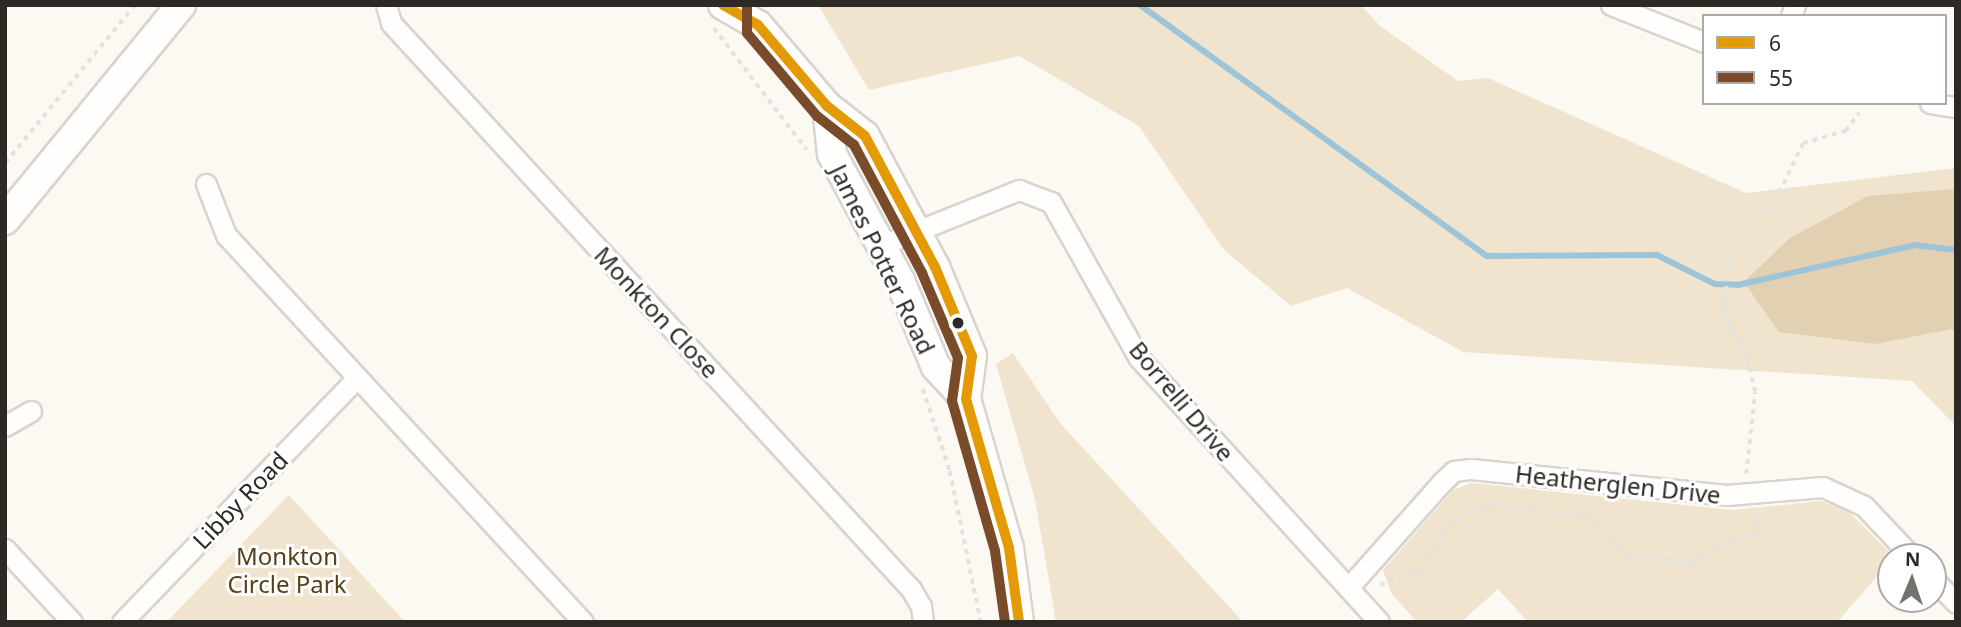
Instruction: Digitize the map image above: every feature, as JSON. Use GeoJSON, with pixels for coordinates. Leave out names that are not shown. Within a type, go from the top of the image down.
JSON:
{"type":"FeatureCollection","features":[{"type":"Feature","properties":{"kind":"main road"},"geometry":{"type":"LineString","coordinates":[[5,220],[181,5]]}},
{"type":"Feature","properties":{"kind":"main road","name":"James Potter Road"},"geometry":{"type":"LineString","coordinates":[[718,16],[760,15],[827,106],[865,136],[917,231],[972,356],[966,400],[1009,548],[1018,622]]}},
{"type":"Feature","properties":{"kind":"main road","name":"James Potter Road"},"geometry":{"type":"LineString","coordinates":[[827,106],[832,154],[882,245],[936,368],[966,400]]}},
{"type":"Feature","properties":{"kind":"street","name":"Monkton Close"},"geometry":{"type":"LineString","coordinates":[[386,5],[391,23],[911,589],[921,606],[923,622]]}},
{"type":"Feature","properties":{"kind":"street"},"geometry":{"type":"LineString","coordinates":[[1611,5],[1702,41]]}},
{"type":"Feature","properties":{"kind":"street"},"geometry":{"type":"LineString","coordinates":[[206,184],[226,234],[583,622]]}},
{"type":"Feature","properties":{"kind":"street","name":"Borrelli Drive"},"geometry":{"type":"LineString","coordinates":[[882,245],[1019,190],[1051,202],[1139,358],[1379,622]]}},
{"type":"Feature","properties":{"kind":"street","name":"Libby Road"},"geometry":{"type":"LineString","coordinates":[[122,622],[357,377]]}},
{"type":"Feature","properties":{"kind":"street"},"geometry":{"type":"LineString","coordinates":[[5,426],[32,411]]}},
{"type":"Feature","properties":{"kind":"street","name":"Heatherglen Drive"},"geometry":{"type":"LineString","coordinates":[[1348,588],[1442,482],[1454,471],[1471,469],[1727,495],[1823,487],[1864,506],[1899,543]]}},
{"type":"Feature","properties":{"kind":"street"},"geometry":{"type":"LineString","coordinates":[[5,549],[72,622]]}},
{"type":"Feature","properties":{"kind":"path"},"geometry":{"type":"LineString","coordinates":[[5,163],[135,5]]}},
{"type":"Feature","properties":{"kind":"path"},"geometry":{"type":"LineString","coordinates":[[718,16],[809,154]]}},
{"type":"Feature","properties":{"kind":"path"},"geometry":{"type":"LineString","coordinates":[[1746,470],[1755,392],[1748,360],[1724,312],[1728,261],[1732,249],[1779,193],[1803,143],[1846,131],[1859,113]]}},
{"type":"Feature","properties":{"kind":"path"},"geometry":{"type":"LineString","coordinates":[[922,384],[950,471],[981,622]]}},
{"type":"Feature","properties":{"kind":"path"},"geometry":{"type":"LineString","coordinates":[[1380,585],[1424,568],[1441,535],[1471,509],[1498,505],[1591,518],[1626,555],[1690,563],[1721,545],[1756,536],[1760,512]]}},
{"type":"Feature","properties":{"kind":"green space"},"geometry":{"type":"Polygon","coordinates":[[[818,5],[1361,5],[1380,26],[1458,81],[1488,78],[1746,193],[1956,168],[1956,426],[1912,381],[1463,352],[1347,288],[1291,306],[1223,249],[1139,126],[1019,56],[869,90],[818,5]]]}},
{"type":"Feature","properties":{"kind":"green space"},"geometry":{"type":"Polygon","coordinates":[[[1013,353],[1060,423],[1243,622],[1056,622],[1035,499],[996,364],[1013,353]]]}},
{"type":"Feature","properties":{"kind":"green space"},"geometry":{"type":"Polygon","coordinates":[[[1472,483],[1733,510],[1821,501],[1848,511],[1880,543],[1877,543],[1877,576],[1837,622],[1528,622],[1498,589],[1461,622],[1417,622],[1391,593],[1383,570],[1453,490],[1472,483]]]}},
{"type":"Feature","properties":{"kind":"green space","name":"Monkton Circle Park"},"geometry":{"type":"Polygon","coordinates":[[[289,495],[405,622],[167,622],[180,608],[289,495]]]}},
{"type":"Feature","properties":{"kind":"shaded area"},"geometry":{"type":"Polygon","coordinates":[[[1956,189],[1956,334],[1952,329],[1875,344],[1779,332],[1744,282],[1790,238],[1868,196],[1956,189]]]}},
{"type":"Feature","properties":{"kind":"waterway"},"geometry":{"type":"LineString","coordinates":[[1140,5],[1487,256],[1657,255],[1715,284],[1738,285],[1915,245],[1956,250]]}},
{"type":"Feature","properties":{"kind":"transit line","name":"6"},"geometry":{"type":"LineString","coordinates":[[723,5],[758,25],[827,106],[865,136],[935,267],[972,356],[966,399],[1009,548],[1019,622]]}},
{"type":"Feature","properties":{"kind":"transit line","name":"55"},"geometry":{"type":"LineString","coordinates":[[747,5],[747,33],[817,116],[854,145],[922,273],[958,358],[952,401],[995,551],[1005,622]]}}]}
